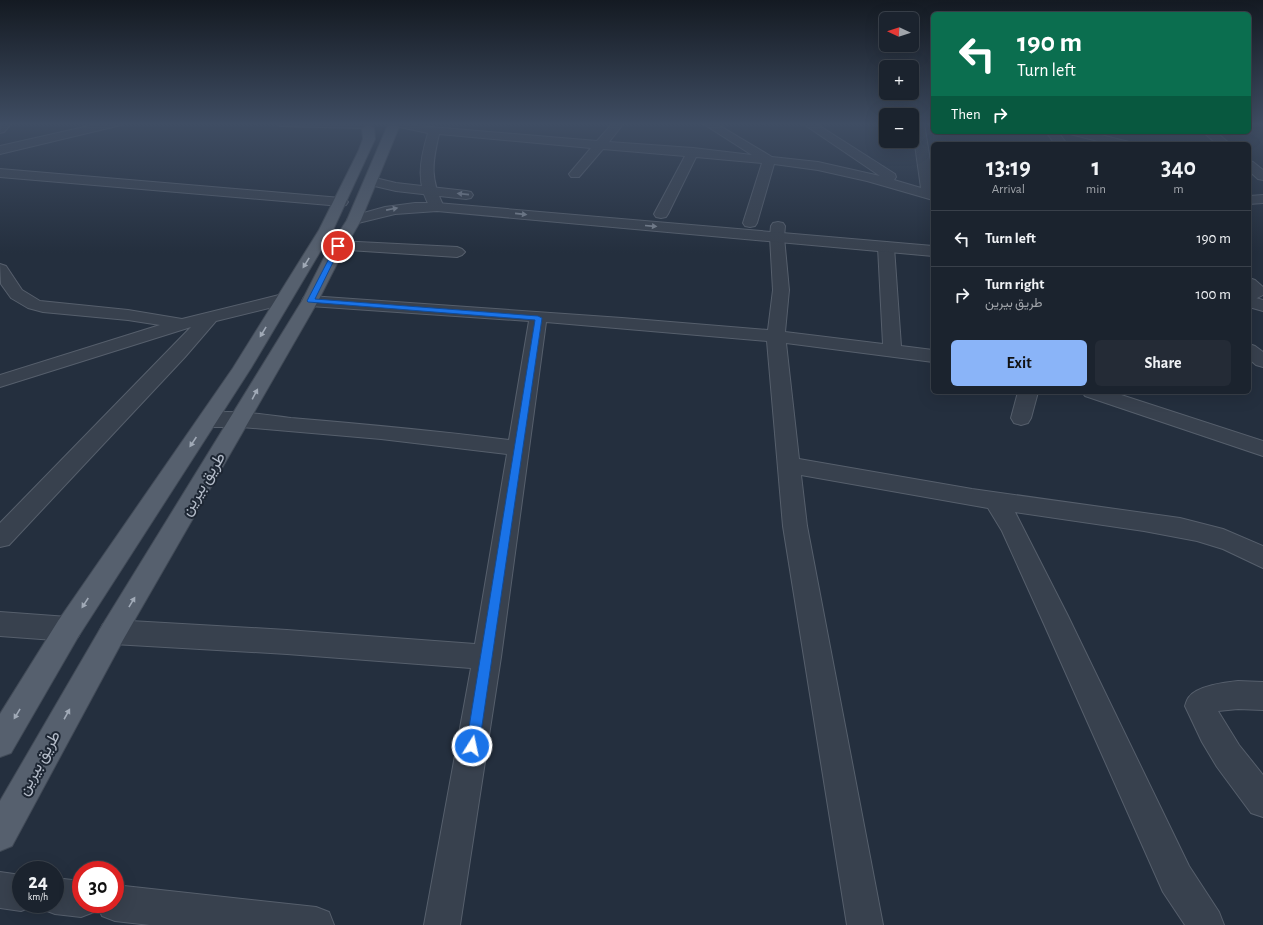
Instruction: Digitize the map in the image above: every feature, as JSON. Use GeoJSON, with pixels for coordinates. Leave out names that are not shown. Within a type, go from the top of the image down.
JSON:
{"type":"FeatureCollection","features":[{"type":"Feature","properties":{"kind":"main road","name":"طريق بيرين"},"geometry":{"type":"LineString","coordinates":[[0,742],[68,629],[242,368],[326,230],[341,202],[357,166]]}},
{"type":"Feature","properties":{"kind":"main road","name":"طريق بيرين"},"geometry":{"type":"LineString","coordinates":[[0,834],[113,632],[241,420],[310,301],[338,246],[354,220],[378,166]]}},
{"type":"Feature","properties":{"kind":"street"},"geometry":{"type":"LineString","coordinates":[[426,166],[428,191],[437,207]]}},
{"type":"Feature","properties":{"kind":"street"},"geometry":{"type":"LineString","coordinates":[[575,174],[582,166]]}},
{"type":"Feature","properties":{"kind":"street"},"geometry":{"type":"LineString","coordinates":[[661,214],[686,166]]}},
{"type":"Feature","properties":{"kind":"street"},"geometry":{"type":"LineString","coordinates":[[750,223],[767,166]]}},
{"type":"Feature","properties":{"kind":"street"},"geometry":{"type":"LineString","coordinates":[[819,166],[902,186],[931,195],[926,166]]}},
{"type":"Feature","properties":{"kind":"street"},"geometry":{"type":"LineString","coordinates":[[872,166],[902,186]]}},
{"type":"Feature","properties":{"kind":"street"},"geometry":{"type":"LineString","coordinates":[[1251,167],[1263,176]]}},
{"type":"Feature","properties":{"kind":"street"},"geometry":{"type":"LineString","coordinates":[[0,173],[341,202]]}},
{"type":"Feature","properties":{"kind":"street"},"geometry":{"type":"LineString","coordinates":[[371,181],[385,185],[478,196]]}},
{"type":"Feature","properties":{"kind":"street"},"geometry":{"type":"LineString","coordinates":[[1251,200],[1263,199]]}},
{"type":"Feature","properties":{"kind":"street"},"geometry":{"type":"LineString","coordinates":[[354,220],[412,206],[931,243]]}},
{"type":"Feature","properties":{"kind":"street"},"geometry":{"type":"LineString","coordinates":[[637,211],[750,223],[777,232],[931,252]]}},
{"type":"Feature","properties":{"kind":"street"},"geometry":{"type":"LineString","coordinates":[[777,232],[780,290],[776,336],[795,526],[865,925]]}},
{"type":"Feature","properties":{"kind":"street"},"geometry":{"type":"LineString","coordinates":[[338,246],[457,252]]}},
{"type":"Feature","properties":{"kind":"street"},"geometry":{"type":"LineString","coordinates":[[886,247],[892,350]]}},
{"type":"Feature","properties":{"kind":"street"},"geometry":{"type":"LineString","coordinates":[[0,269],[19,297],[34,304],[128,315],[183,324]]}},
{"type":"Feature","properties":{"kind":"street"},"geometry":{"type":"LineString","coordinates":[[0,381],[183,324],[283,299]]}},
{"type":"Feature","properties":{"kind":"street"},"geometry":{"type":"LineString","coordinates":[[310,301],[679,327],[776,336],[931,356]]}},
{"type":"Feature","properties":{"kind":"street"},"geometry":{"type":"LineString","coordinates":[[0,538],[178,354],[210,317]]}},
{"type":"Feature","properties":{"kind":"street"},"geometry":{"type":"LineString","coordinates":[[442,925],[487,657],[538,318]]}},
{"type":"Feature","properties":{"kind":"street"},"geometry":{"type":"LineString","coordinates":[[1022,418],[1028,394]]}},
{"type":"Feature","properties":{"kind":"street"},"geometry":{"type":"LineString","coordinates":[[1098,394],[1263,449]]}},
{"type":"Feature","properties":{"kind":"street"},"geometry":{"type":"LineString","coordinates":[[208,420],[241,420],[381,432],[518,448]]}},
{"type":"Feature","properties":{"kind":"street"},"geometry":{"type":"LineString","coordinates":[[789,465],[860,476],[996,501],[1180,527],[1212,536],[1242,547],[1263,558]]}},
{"type":"Feature","properties":{"kind":"street"},"geometry":{"type":"LineString","coordinates":[[996,501],[1013,530],[1058,624],[1176,879],[1206,925]]}},
{"type":"Feature","properties":{"kind":"street"},"geometry":{"type":"LineString","coordinates":[[0,624],[68,629]]}},
{"type":"Feature","properties":{"kind":"street"},"geometry":{"type":"LineString","coordinates":[[113,632],[287,642],[487,657]]}},
{"type":"Feature","properties":{"kind":"street"},"geometry":{"type":"LineString","coordinates":[[1263,696],[1222,696],[1209,699],[1200,706],[1206,722],[1228,757],[1263,801]]}},
{"type":"Feature","properties":{"kind":"street"},"geometry":{"type":"LineString","coordinates":[[0,890],[12,891]]}},
{"type":"Feature","properties":{"kind":"street"},"geometry":{"type":"LineString","coordinates":[[124,904],[316,925]]}},
{"type":"Feature","properties":{"kind":"route"},"geometry":{"type":"LineString","coordinates":[[338,246],[310,301],[538,318],[487,657],[472,746]]}}]}
